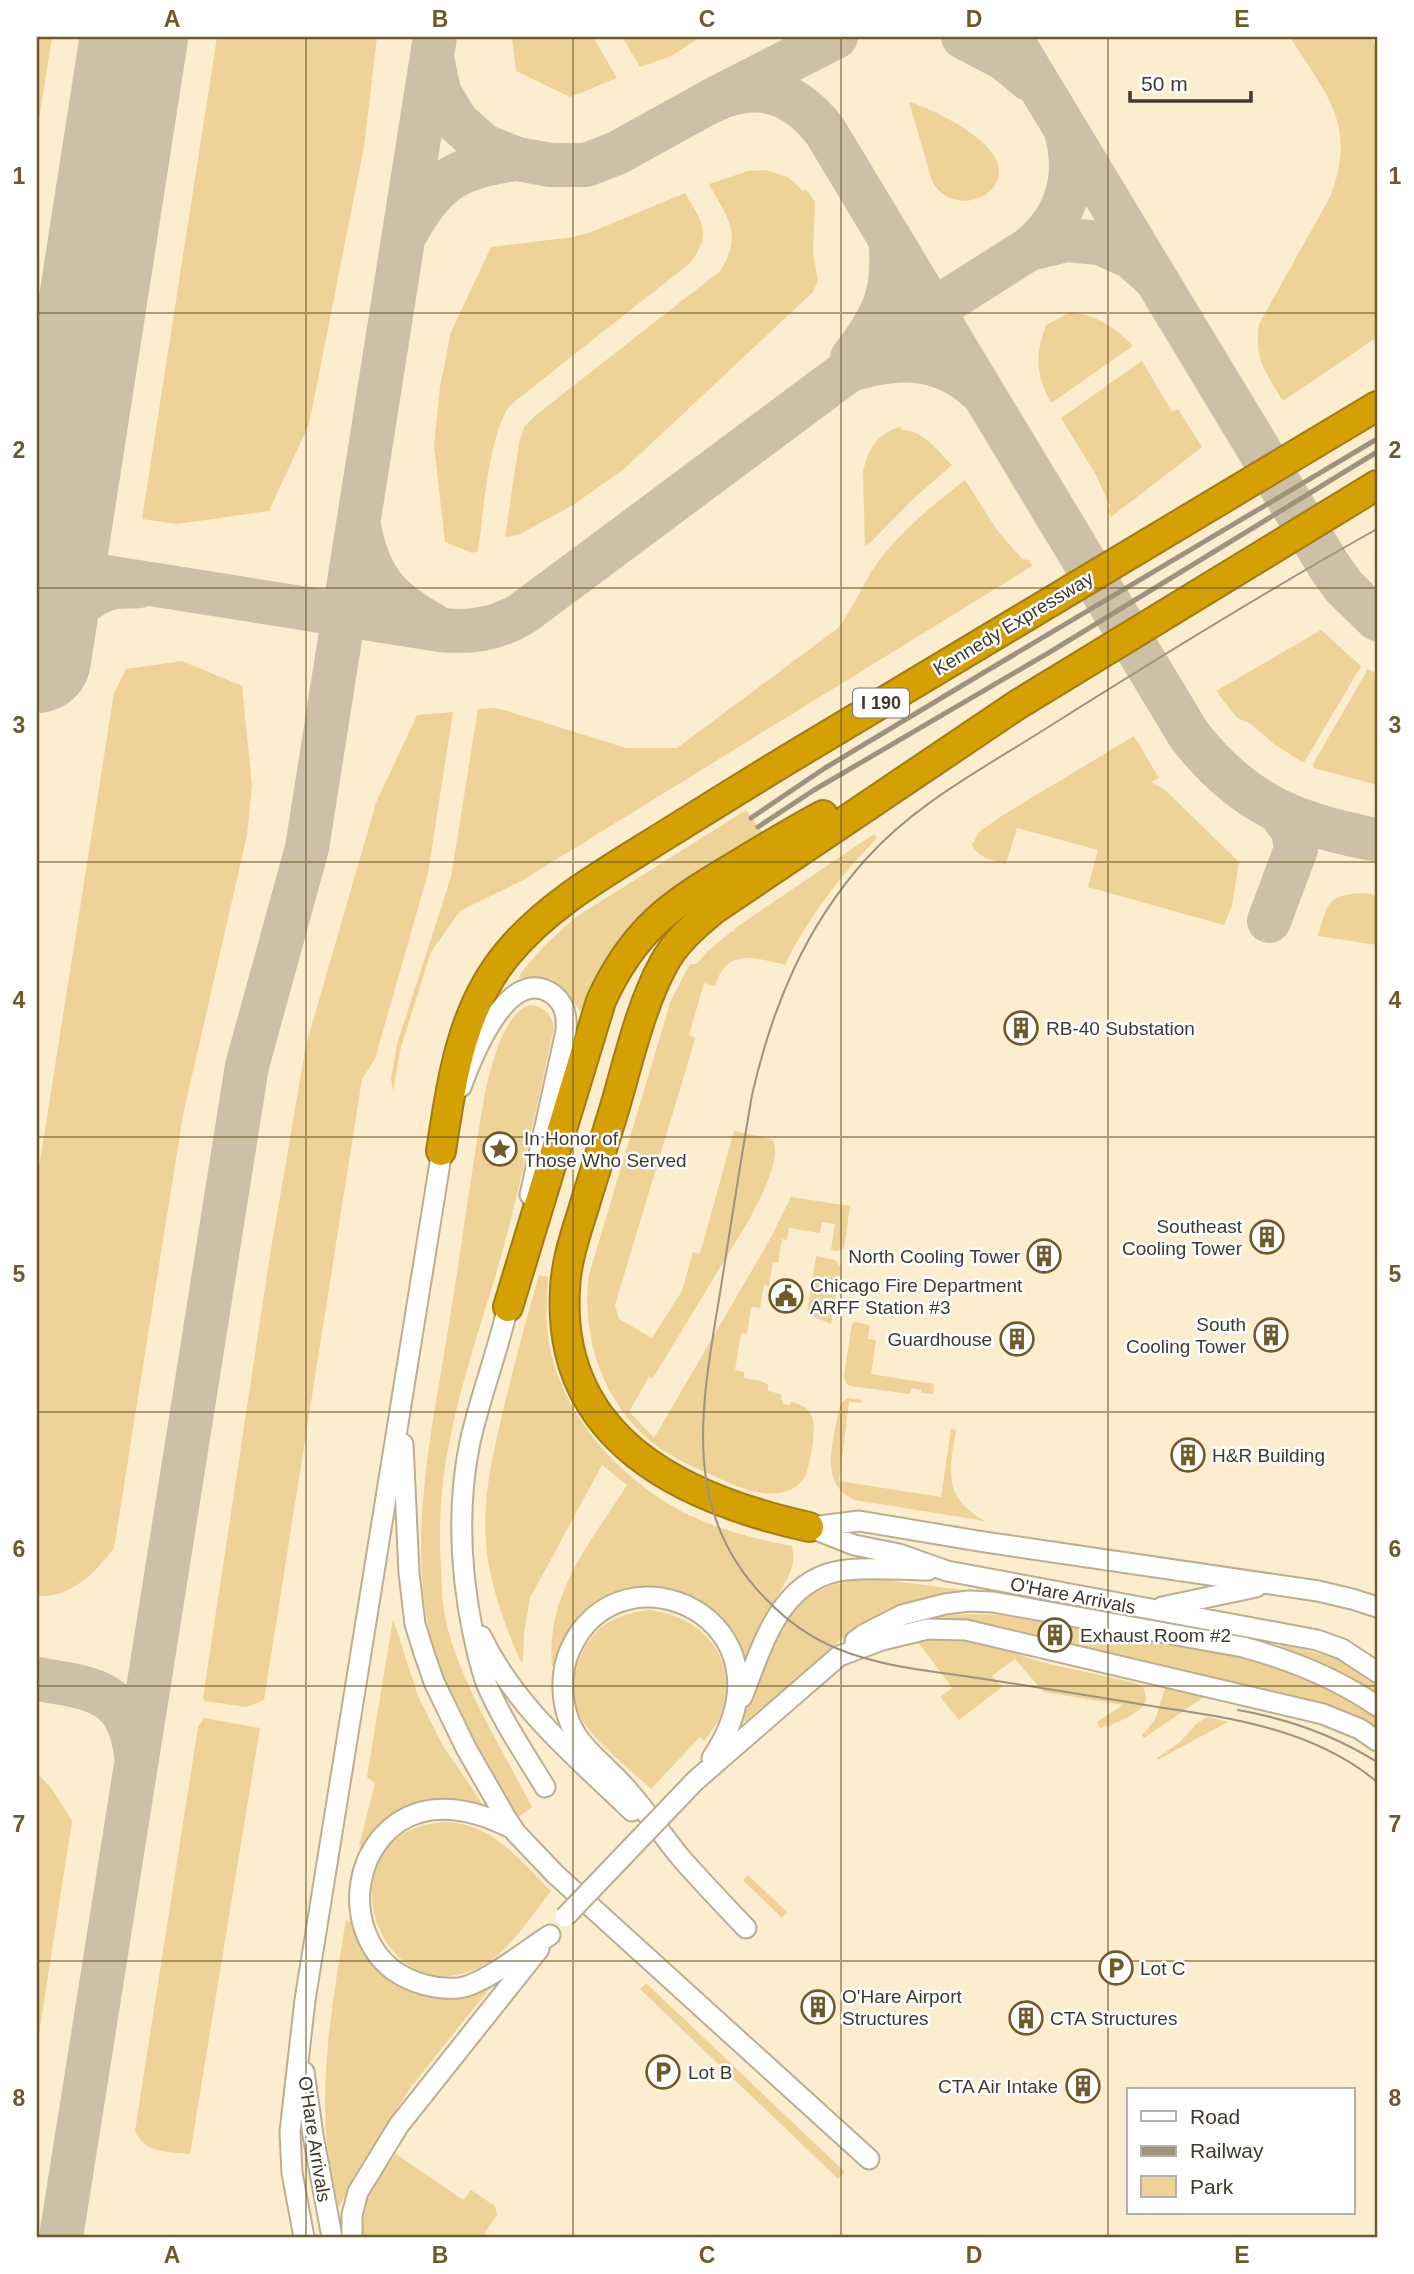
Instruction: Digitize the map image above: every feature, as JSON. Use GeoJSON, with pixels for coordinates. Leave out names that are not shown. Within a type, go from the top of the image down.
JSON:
{"type":"FeatureCollection","features":[{"type":"Feature","properties":{"kind":"highway"},"geometry":{"type":"LineString","coordinates":[[1182,521],[1377,385]]}},
{"type":"Feature","properties":{"kind":"highway","name":"Kennedy Expressway"},"geometry":{"type":"LineString","coordinates":[[441,1151],[455,1068],[467,1026],[483,989],[506,955],[531,927],[580,889],[764,774],[1377,406]]}},
{"type":"Feature","properties":{"kind":"highway"},"geometry":{"type":"LineString","coordinates":[[809,1527],[754,1513],[700,1494],[653,1469],[615,1434],[587,1398],[568,1340],[565,1289],[568,1264],[650,997],[664,963],[677,944],[713,910],[950,748],[1377,485]]}},
{"type":"Feature","properties":{"kind":"highway"},"geometry":{"type":"LineString","coordinates":[[508,1307],[601,1001],[637,939],[654,921],[687,895],[806,823],[950,748]]}},
{"type":"Feature","properties":{"kind":"street"},"geometry":{"type":"LineString","coordinates":[[304,2237],[292,2173],[290,2132],[305,2000],[441,1151],[451,1113],[464,1080],[496,1016],[519,991],[537,987],[551,993],[564,1008],[566,1031],[535,1168],[508,1307],[477,1413],[466,1468],[461,1532],[471,1624],[484,1677],[491,1695],[545,1787]]}},
{"type":"Feature","properties":{"kind":"street"},"geometry":{"type":"LineString","coordinates":[[404,1383],[405,1524],[415,1624],[434,1682],[466,1748],[513,1829],[555,1874],[869,2160]]}},
{"type":"Feature","properties":{"kind":"street"},"geometry":{"type":"LineString","coordinates":[[809,1527],[859,1521],[1271,1584],[1352,1598],[1377,1607]]}},
{"type":"Feature","properties":{"kind":"street","name":"O'Hare Arrivals"},"geometry":{"type":"LineString","coordinates":[[809,1527],[854,1545],[899,1554],[947,1571],[1317,1640],[1342,1649],[1377,1672]]}},
{"type":"Feature","properties":{"kind":"street"},"geometry":{"type":"LineString","coordinates":[[463,1568],[473,1614],[481,1636],[506,1681],[542,1724],[692,1871],[746,1928]]}},
{"type":"Feature","properties":{"kind":"street"},"geometry":{"type":"LineString","coordinates":[[695,1781],[716,1752],[733,1720],[774,1620],[797,1591],[815,1579],[846,1570],[947,1571]]}},
{"type":"Feature","properties":{"kind":"street"},"geometry":{"type":"LineString","coordinates":[[1151,1609],[1271,1584]]}},
{"type":"Feature","properties":{"kind":"street"},"geometry":{"type":"LineString","coordinates":[[692,1871],[625,1786],[575,1733],[565,1702],[563,1681],[566,1658],[574,1640],[589,1622],[613,1606],[646,1597],[682,1603],[708,1618],[730,1648],[736,1662],[738,1679],[733,1720]]}},
{"type":"Feature","properties":{"kind":"street"},"geometry":{"type":"LineString","coordinates":[[352,2237],[352,2215],[358,2192],[399,2125],[565,1917],[695,1781],[863,1635],[902,1615],[945,1604],[993,1602],[1243,1647],[1276,1656],[1324,1675],[1377,1706]]}},
{"type":"Feature","properties":{"kind":"street"},"geometry":{"type":"LineString","coordinates":[[839,1656],[882,1640],[928,1629],[966,1630],[1323,1714],[1360,1729],[1377,1741]]}},
{"type":"Feature","properties":{"kind":"street"},"geometry":{"type":"LineString","coordinates":[[513,1829],[491,1819],[456,1810],[421,1812],[402,1820],[376,1845],[362,1873],[358,1905],[363,1929],[372,1949],[385,1964],[410,1980],[437,1987],[460,1988],[480,1981],[550,1935]]}},
{"type":"Feature","properties":{"kind":"street","name":"O'Hare Arrivals"},"geometry":{"type":"LineString","coordinates":[[300,2040],[313,2135],[332,2237]]}},
{"type":"Feature","properties":{"kind":"green space"},"geometry":{"type":"Polygon","coordinates":[[[37,37],[52,37],[37,131],[37,37]]]}},
{"type":"Feature","properties":{"kind":"green space"},"geometry":{"type":"Polygon","coordinates":[[[217,37],[377,37],[364,147],[309,424],[269,511],[177,524],[142,519],[217,37]]]}},
{"type":"Feature","properties":{"kind":"green space"},"geometry":{"type":"Polygon","coordinates":[[[512,37],[593,37],[617,78],[570,97],[516,71],[512,37]]]}},
{"type":"Feature","properties":{"kind":"green space"},"geometry":{"type":"Polygon","coordinates":[[[622,37],[701,37],[669,57],[640,67],[622,37]]]}},
{"type":"Feature","properties":{"kind":"green space"},"geometry":{"type":"Polygon","coordinates":[[[1290,37],[1371,37],[1377,48],[1377,337],[1283,401],[1262,365],[1258,347],[1259,324],[1330,197],[1341,150],[1334,112],[1316,77],[1290,37]]]}},
{"type":"Feature","properties":{"kind":"green space"},"geometry":{"type":"Polygon","coordinates":[[[909,102],[948,119],[989,149],[999,171],[997,182],[991,190],[972,200],[961,201],[940,191],[932,181],[909,102]]]}},
{"type":"Feature","properties":{"kind":"green space"},"geometry":{"type":"Polygon","coordinates":[[[765,170],[788,177],[803,191],[806,189],[815,202],[813,252],[818,281],[813,292],[623,470],[573,505],[518,535],[505,537],[519,443],[524,427],[720,271],[731,247],[732,236],[727,217],[709,184],[748,171],[765,170]]]}},
{"type":"Feature","properties":{"kind":"green space"},"geometry":{"type":"Polygon","coordinates":[[[685,193],[702,228],[703,235],[697,253],[690,263],[509,406],[496,437],[478,551],[472,553],[445,542],[434,446],[440,387],[451,332],[491,247],[589,233],[685,193]]]}},
{"type":"Feature","properties":{"kind":"green space"},"geometry":{"type":"Polygon","coordinates":[[[1071,312],[1105,323],[1133,346],[1051,403],[1039,373],[1040,347],[1046,325],[1071,312]]]}},
{"type":"Feature","properties":{"kind":"green space"},"geometry":{"type":"Polygon","coordinates":[[[1142,361],[1172,412],[1178,409],[1202,447],[1111,517],[1108,512],[1110,506],[1096,475],[1061,418],[1142,361]]]}},
{"type":"Feature","properties":{"kind":"green space"},"geometry":{"type":"Polygon","coordinates":[[[900,426],[902,430],[923,437],[952,465],[865,546],[865,463],[879,438],[900,426]]]}},
{"type":"Feature","properties":{"kind":"green space"},"geometry":{"type":"Polygon","coordinates":[[[965,480],[997,530],[1022,559],[1029,560],[1032,566],[523,880],[460,911],[431,952],[401,1047],[393,1091],[391,1078],[397,1044],[451,877],[478,709],[507,711],[626,748],[677,748],[838,628],[884,554],[923,515],[965,480]]]}},
{"type":"Feature","properties":{"kind":"green space"},"geometry":{"type":"Polygon","coordinates":[[[1321,630],[1361,666],[1302,762],[1274,744],[1250,723],[1237,718],[1216,691],[1321,630]]]}},
{"type":"Feature","properties":{"kind":"green space"},"geometry":{"type":"Polygon","coordinates":[[[182,661],[242,686],[252,785],[247,835],[183,1115],[114,1548],[81,1582],[61,1593],[37,1596],[37,1180],[114,693],[126,669],[182,661]]]}},
{"type":"Feature","properties":{"kind":"green space"},"geometry":{"type":"Polygon","coordinates":[[[1368,669],[1377,674],[1377,785],[1314,768],[1313,764],[1368,669]]]}},
{"type":"Feature","properties":{"kind":"green space"},"geometry":{"type":"Polygon","coordinates":[[[453,712],[428,873],[375,1059],[362,1079],[264,1700],[246,1707],[205,1701],[203,1698],[270,1255],[306,1045],[376,803],[417,715],[453,712]]]}},
{"type":"Feature","properties":{"kind":"green space"},"geometry":{"type":"Polygon","coordinates":[[[1134,736],[1159,778],[1151,782],[1164,789],[1239,862],[1232,906],[1224,925],[1088,887],[1098,850],[1017,828],[1006,864],[982,856],[972,845],[979,832],[1000,817],[1134,736]]]}},
{"type":"Feature","properties":{"kind":"green space"},"geometry":{"type":"Polygon","coordinates":[[[746,810],[762,832],[680,883],[637,918],[618,941],[597,975],[581,1012],[563,990],[549,981],[519,978],[545,945],[576,917],[746,810]]]}},
{"type":"Feature","properties":{"kind":"green space"},"geometry":{"type":"Polygon","coordinates":[[[874,834],[877,838],[837,883],[811,919],[786,965],[743,958],[727,965],[715,986],[704,983],[689,1035],[695,1038],[693,1046],[615,1305],[619,1319],[652,1338],[682,1291],[693,1252],[700,1254],[734,1131],[772,1139],[775,1156],[772,1167],[749,1220],[653,1378],[649,1377],[629,1412],[654,1438],[769,1241],[791,1197],[850,1206],[844,1248],[836,1251],[831,1250],[835,1224],[822,1222],[820,1233],[789,1228],[787,1240],[782,1239],[778,1263],[773,1262],[769,1286],[764,1285],[760,1308],[751,1307],[747,1334],[741,1333],[735,1370],[744,1372],[744,1378],[768,1385],[768,1391],[781,1394],[783,1404],[790,1405],[791,1402],[803,1406],[813,1421],[810,1457],[802,1481],[786,1491],[756,1492],[729,1483],[674,1457],[648,1438],[630,1420],[615,1399],[594,1352],[587,1301],[589,1275],[671,1000],[690,964],[697,964],[708,951],[734,932],[735,928],[874,834]]]}},
{"type":"Feature","properties":{"kind":"green space"},"geometry":{"type":"Polygon","coordinates":[[[1363,893],[1377,895],[1377,945],[1318,936],[1330,903],[1342,896],[1363,893]]]}},
{"type":"Feature","properties":{"kind":"green space"},"geometry":{"type":"Polygon","coordinates":[[[530,1005],[546,1012],[554,1027],[502,1253],[457,1408],[443,1485],[440,1526],[442,1597],[447,1626],[473,1695],[532,1807],[518,1817],[476,1748],[441,1670],[427,1620],[421,1547],[430,1438],[485,1093],[505,1030],[512,1018],[530,1005]]]}},
{"type":"Feature","properties":{"kind":"green space"},"geometry":{"type":"Polygon","coordinates":[[[816,1256],[835,1260],[841,1268],[831,1324],[807,1314],[816,1256]]]}},
{"type":"Feature","properties":{"kind":"green space"},"geometry":{"type":"Polygon","coordinates":[[[539,1275],[548,1277],[546,1314],[554,1364],[579,1418],[597,1442],[640,1484],[689,1515],[739,1534],[791,1546],[793,1564],[790,1573],[762,1623],[748,1661],[744,1660],[738,1644],[714,1612],[689,1597],[662,1589],[588,1611],[574,1625],[552,1666],[552,1639],[563,1592],[585,1549],[627,1485],[602,1465],[530,1598],[521,1662],[501,1612],[491,1573],[485,1521],[491,1466],[539,1275]]]}},
{"type":"Feature","properties":{"kind":"green space"},"geometry":{"type":"Polygon","coordinates":[[[855,1322],[870,1325],[868,1339],[876,1340],[871,1374],[934,1384],[933,1394],[921,1393],[921,1390],[912,1388],[910,1394],[850,1386],[846,1383],[844,1376],[852,1324],[855,1322]]]}},
{"type":"Feature","properties":{"kind":"green space"},"geometry":{"type":"Polygon","coordinates":[[[848,1398],[862,1400],[861,1403],[849,1402],[839,1481],[941,1497],[951,1429],[956,1430],[952,1482],[962,1503],[985,1521],[855,1500],[843,1493],[832,1472],[831,1460],[839,1409],[842,1402],[848,1398]]]}},
{"type":"Feature","properties":{"kind":"green space"},"geometry":{"type":"Polygon","coordinates":[[[869,1578],[1105,1608],[1186,1624],[1184,1628],[999,1598],[902,1606],[852,1630],[743,1721],[748,1702],[789,1615],[810,1595],[825,1588],[869,1578]]]}},
{"type":"Feature","properties":{"kind":"green space"},"geometry":{"type":"Polygon","coordinates":[[[649,1610],[684,1620],[699,1629],[711,1641],[725,1671],[727,1689],[724,1708],[704,1741],[700,1737],[651,1789],[587,1728],[574,1695],[580,1657],[594,1635],[614,1620],[649,1610]]]}},
{"type":"Feature","properties":{"kind":"green space"},"geometry":{"type":"Polygon","coordinates":[[[1000,1615],[1175,1645],[1264,1664],[1320,1685],[1348,1700],[1377,1718],[1377,1732],[1337,1710],[1309,1700],[1232,1683],[910,1625],[942,1616],[1000,1615]]]}},
{"type":"Feature","properties":{"kind":"green space"},"geometry":{"type":"Polygon","coordinates":[[[393,1619],[418,1696],[443,1746],[484,1806],[456,1800],[420,1805],[364,1848],[359,1846],[375,1783],[367,1777],[393,1619]]]}},
{"type":"Feature","properties":{"kind":"green space"},"geometry":{"type":"Polygon","coordinates":[[[932,1636],[982,1642],[1044,1663],[1136,1683],[1143,1687],[1146,1699],[1136,1712],[1108,1727],[1106,1725],[1100,1728],[1097,1722],[1123,1705],[1044,1692],[1015,1659],[992,1676],[1002,1687],[959,1720],[940,1697],[953,1688],[916,1640],[932,1636]]]}},
{"type":"Feature","properties":{"kind":"green space"},"geometry":{"type":"Polygon","coordinates":[[[1281,1644],[1337,1658],[1377,1684],[1377,1694],[1342,1674],[1280,1647],[1281,1644]]]}},
{"type":"Feature","properties":{"kind":"green space"},"geometry":{"type":"Polygon","coordinates":[[[1167,1683],[1207,1695],[1144,1738],[1142,1735],[1155,1720],[1167,1683]]]}},
{"type":"Feature","properties":{"kind":"green space"},"geometry":{"type":"Polygon","coordinates":[[[1207,1717],[1228,1722],[1157,1760],[1180,1742],[1196,1724],[1207,1717]]]}},
{"type":"Feature","properties":{"kind":"green space"},"geometry":{"type":"Polygon","coordinates":[[[204,1718],[260,1728],[190,2154],[151,2148],[135,2131],[198,1727],[204,1718]]]}},
{"type":"Feature","properties":{"kind":"green space"},"geometry":{"type":"Polygon","coordinates":[[[37,1773],[52,1789],[72,1821],[37,2047],[37,1773]]]}},
{"type":"Feature","properties":{"kind":"green space"},"geometry":{"type":"Polygon","coordinates":[[[447,1822],[464,1825],[493,1837],[517,1856],[551,1891],[499,1954],[478,1968],[441,1976],[411,1967],[388,1945],[375,1915],[372,1883],[383,1854],[407,1832],[447,1822]]]}},
{"type":"Feature","properties":{"kind":"green space"},"geometry":{"type":"Polygon","coordinates":[[[748,1875],[787,1912],[782,1918],[743,1880],[748,1875]]]}},
{"type":"Feature","properties":{"kind":"green space"},"geometry":{"type":"Polygon","coordinates":[[[346,1920],[353,1923],[367,1953],[463,1994],[490,1988],[411,2087],[362,2163],[339,2208],[326,2137],[325,2100],[334,1991],[346,1920]]]}},
{"type":"Feature","properties":{"kind":"green space"},"geometry":{"type":"Polygon","coordinates":[[[646,1983],[845,2172],[838,2179],[640,1989],[646,1983]]]}},
{"type":"Feature","properties":{"kind":"green space"},"geometry":{"type":"Polygon","coordinates":[[[396,2154],[463,2200],[471,2190],[495,2206],[497,2215],[482,2237],[362,2237],[364,2212],[371,2192],[396,2154]]]}},
{"type":"Feature","properties":{"kind":"taxiway"},"geometry":{"type":"LineString","coordinates":[[61,2237],[247,1066],[307,848],[435,37]]}},
{"type":"Feature","properties":{"kind":"taxiway"},"geometry":{"type":"LineString","coordinates":[[433,62],[439,92],[457,122],[484,146],[517,159],[551,165],[586,165],[617,153],[722,95],[836,37]]}},
{"type":"Feature","properties":{"kind":"taxiway"},"geometry":{"type":"LineString","coordinates":[[963,37],[1005,59],[1029,79]]}},
{"type":"Feature","properties":{"kind":"taxiway"},"geometry":{"type":"LineString","coordinates":[[1010,37],[1329,566],[1344,587],[1377,619]]}},
{"type":"Feature","properties":{"kind":"taxiway"},"geometry":{"type":"LineString","coordinates":[[702,106],[737,92],[753,90],[784,97],[812,116],[825,131],[1189,735],[1229,778],[1272,807],[1320,827],[1377,840]]}},
{"type":"Feature","properties":{"kind":"taxiway"},"geometry":{"type":"LineString","coordinates":[[1029,249],[1052,225],[1066,196],[1071,165],[1066,132]]}},
{"type":"Feature","properties":{"kind":"taxiway"},"geometry":{"type":"LineString","coordinates":[[408,230],[429,198],[452,178],[480,166],[517,159]]}},
{"type":"Feature","properties":{"kind":"taxiway"},"geometry":{"type":"LineString","coordinates":[[852,358],[880,316],[885,302],[891,273],[890,238]]}},
{"type":"Feature","properties":{"kind":"taxiway"},"geometry":{"type":"LineString","coordinates":[[37,566],[440,630],[462,631],[494,626],[523,613],[848,371],[933,310],[1029,249],[1066,240],[1100,243],[1131,257],[1156,279]]}},
{"type":"Feature","properties":{"kind":"taxiway"},"geometry":{"type":"LineString","coordinates":[[857,368],[890,361],[922,362],[952,371],[980,391]]}},
{"type":"Feature","properties":{"kind":"taxiway"},"geometry":{"type":"LineString","coordinates":[[359,526],[368,560],[382,586],[403,606],[433,625]]}},
{"type":"Feature","properties":{"kind":"taxiway"},"geometry":{"type":"LineString","coordinates":[[37,670],[54,633],[81,603],[106,589],[139,586]]}},
{"type":"Feature","properties":{"kind":"taxiway"},"geometry":{"type":"LineString","coordinates":[[1269,921],[1296,849],[1293,831],[1280,812]]}},
{"type":"Feature","properties":{"kind":"taxiway"},"geometry":{"type":"LineString","coordinates":[[37,1679],[91,1690],[116,1705],[132,1734],[136,1756]]}},
{"type":"Feature","properties":{"kind":"runway"},"geometry":{"type":"LineString","coordinates":[[37,659],[134,37]]}},
{"type":"Feature","properties":{"kind":"tram line"},"geometry":{"type":"LineString","coordinates":[[1377,529],[1212,625],[953,786],[886,839],[844,885],[808,940],[794,969],[760,1062],[752,1095],[708,1370],[703,1451],[708,1490],[719,1528],[738,1565],[782,1614],[799,1628],[828,1645],[870,1660],[903,1667],[1237,1720],[1297,1737],[1325,1749],[1377,1782]]}},
{"type":"Feature","properties":{"kind":"tram line"},"geometry":{"type":"LineString","coordinates":[[1238,1710],[1310,1729],[1377,1762]]}},
{"type":"Feature","properties":{"kind":"railway"},"geometry":{"type":"LineString","coordinates":[[751,818],[825,768],[1377,439]]}},
{"type":"Feature","properties":{"kind":"railway"},"geometry":{"type":"LineString","coordinates":[[758,827],[814,790],[1050,652],[1377,452]]}},
{"type":"Feature","properties":{"kind":"place","name":"RB-40 Substation"},"geometry":{"type":"Point","coordinates":[1021,1028]}},
{"type":"Feature","properties":{"kind":"place","name":"In Honor of Those Who Served"},"geometry":{"type":"Point","coordinates":[500,1149]}},
{"type":"Feature","properties":{"kind":"place","name":"Southeast Cooling Tower"},"geometry":{"type":"Point","coordinates":[1267,1237]}},
{"type":"Feature","properties":{"kind":"place","name":"North Cooling Tower"},"geometry":{"type":"Point","coordinates":[1044,1256]}},
{"type":"Feature","properties":{"kind":"place","name":"Chicago Fire Department ARFF Station #3"},"geometry":{"type":"Point","coordinates":[786,1296]}},
{"type":"Feature","properties":{"kind":"place","name":"South Cooling Tower"},"geometry":{"type":"Point","coordinates":[1271,1335]}},
{"type":"Feature","properties":{"kind":"place","name":"Guardhouse"},"geometry":{"type":"Point","coordinates":[1017,1339]}},
{"type":"Feature","properties":{"kind":"place","name":"H&R Building"},"geometry":{"type":"Point","coordinates":[1188,1455]}},
{"type":"Feature","properties":{"kind":"place","name":"Exhaust Room #2"},"geometry":{"type":"Point","coordinates":[1055,1635]}},
{"type":"Feature","properties":{"kind":"place","name":"Lot C"},"geometry":{"type":"Point","coordinates":[1116,1968]}},
{"type":"Feature","properties":{"kind":"place","name":"O'Hare Airport Structures"},"geometry":{"type":"Point","coordinates":[818,2007]}},
{"type":"Feature","properties":{"kind":"place","name":"CTA Structures"},"geometry":{"type":"Point","coordinates":[1026,2018]}},
{"type":"Feature","properties":{"kind":"place","name":"Lot B"},"geometry":{"type":"Point","coordinates":[663,2072]}},
{"type":"Feature","properties":{"kind":"place","name":"CTA Air Intake"},"geometry":{"type":"Point","coordinates":[1083,2086]}}]}
